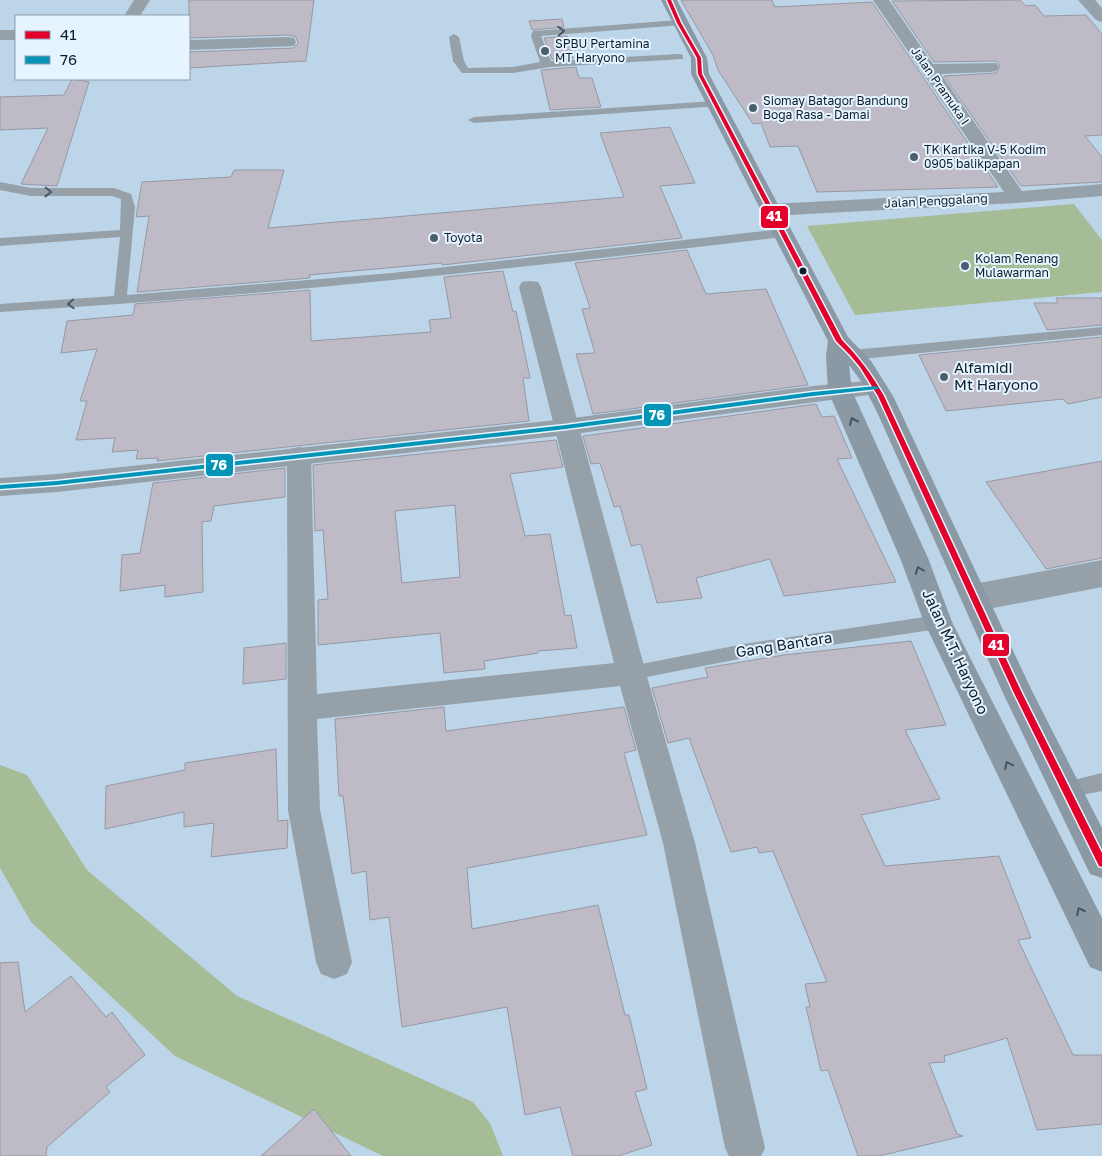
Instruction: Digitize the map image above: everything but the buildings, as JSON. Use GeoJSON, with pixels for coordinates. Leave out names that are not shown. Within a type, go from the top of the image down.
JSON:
{"type":"FeatureCollection","features":[{"type":"Feature","properties":{"kind":"main road","name":"Jalan M.T. Haryono"},"geometry":{"type":"LineString","coordinates":[[669,0],[679,23],[699,58],[700,74],[844,351],[876,388],[1019,694],[1068,789],[1102,863]]}},
{"type":"Feature","properties":{"kind":"main road","name":"Jalan M.T. Haryono"},"geometry":{"type":"LineString","coordinates":[[654,8],[679,58],[700,74]]}},
{"type":"Feature","properties":{"kind":"main road","name":"Jalan M.T. Haryono"},"geometry":{"type":"LineString","coordinates":[[844,351],[840,391],[914,558],[938,622],[1102,955]]}},
{"type":"Feature","properties":{"kind":"street"},"geometry":{"type":"LineString","coordinates":[[133,15],[142,0]]}},
{"type":"Feature","properties":{"kind":"street","name":"Jalan Pramuka I"},"geometry":{"type":"LineString","coordinates":[[880,0],[1017,197]]}},
{"type":"Feature","properties":{"kind":"street"},"geometry":{"type":"LineString","coordinates":[[1086,0],[1102,17]]}},
{"type":"Feature","properties":{"kind":"street"},"geometry":{"type":"LineString","coordinates":[[0,35],[15,35]]}},
{"type":"Feature","properties":{"kind":"street"},"geometry":{"type":"LineString","coordinates":[[190,45],[288,42]]}},
{"type":"Feature","properties":{"kind":"street"},"geometry":{"type":"LineString","coordinates":[[928,69],[990,67]]}},
{"type":"Feature","properties":{"kind":"street","name":"Jalan Penggalang"},"geometry":{"type":"LineString","coordinates":[[770,210],[1017,197],[1102,190]]}},
{"type":"Feature","properties":{"kind":"street"},"geometry":{"type":"LineString","coordinates":[[530,287],[631,673],[679,843],[745,1148]]}},
{"type":"Feature","properties":{"kind":"street"},"geometry":{"type":"LineString","coordinates":[[0,487],[566,426],[876,388]]}},
{"type":"Feature","properties":{"kind":"street"},"geometry":{"type":"LineString","coordinates":[[299,455],[304,810],[334,962]]}},
{"type":"Feature","properties":{"kind":"street"},"geometry":{"type":"LineString","coordinates":[[976,599],[1102,570]]}},
{"type":"Feature","properties":{"kind":"street"},"geometry":{"type":"LineString","coordinates":[[302,708],[631,673]]}},
{"type":"Feature","properties":{"kind":"lane"},"geometry":{"type":"LineString","coordinates":[[550,64],[546,62],[536,36],[538,32],[679,23]]}},
{"type":"Feature","properties":{"kind":"lane"},"geometry":{"type":"LineString","coordinates":[[454,37],[458,64],[466,72],[513,70],[550,64],[679,58]]}},
{"type":"Feature","properties":{"kind":"lane"},"geometry":{"type":"LineString","coordinates":[[474,120],[715,104]]}},
{"type":"Feature","properties":{"kind":"lane"},"geometry":{"type":"LineString","coordinates":[[0,186],[32,192],[104,191],[122,194],[129,202],[120,300]]}},
{"type":"Feature","properties":{"kind":"lane"},"geometry":{"type":"LineString","coordinates":[[0,242],[127,233]]}},
{"type":"Feature","properties":{"kind":"lane"},"geometry":{"type":"LineString","coordinates":[[0,308],[290,288],[511,266],[782,233]]}},
{"type":"Feature","properties":{"kind":"lane"},"geometry":{"type":"LineString","coordinates":[[844,351],[1102,331]]}},
{"type":"Feature","properties":{"kind":"lane"},"geometry":{"type":"LineString","coordinates":[[976,599],[1102,580]]}},
{"type":"Feature","properties":{"kind":"lane","name":"Gang Bantara"},"geometry":{"type":"LineString","coordinates":[[631,673],[744,651],[938,622]]}},
{"type":"Feature","properties":{"kind":"lane"},"geometry":{"type":"LineString","coordinates":[[1068,789],[1102,782]]}},
{"type":"Feature","properties":{"kind":"shaded area","name":"Kolam Renang Mulawarman"},"geometry":{"type":"Polygon","coordinates":[[[1074,204],[1102,240],[1102,292],[855,315],[807,226],[1074,204]]]}},
{"type":"Feature","properties":{"kind":"waterway"},"geometry":{"type":"LineString","coordinates":[[0,798],[59,896],[206,1026],[440,1135],[457,1156]]}},
{"type":"Feature","properties":{"kind":"transit line","name":"41"},"geometry":{"type":"LineString","coordinates":[[669,0],[679,23],[699,58],[700,74],[839,341],[863,366],[881,396],[1018,693],[1102,863]]}},
{"type":"Feature","properties":{"kind":"transit line","name":"76"},"geometry":{"type":"LineString","coordinates":[[0,487],[57,483],[566,427],[813,394],[876,388]]}},
{"type":"Feature","properties":{"kind":"place","name":"SPBU Pertamina MT Haryono"},"geometry":{"type":"Point","coordinates":[545,51]}},
{"type":"Feature","properties":{"kind":"place","name":"Siomay Batagor Bandung Boga Rasa - Damai"},"geometry":{"type":"Point","coordinates":[753,108]}},
{"type":"Feature","properties":{"kind":"place","name":"TK Kartika V-5 Kodim 0905 balikpapan"},"geometry":{"type":"Point","coordinates":[914,157]}},
{"type":"Feature","properties":{"kind":"place","name":"Toyota"},"geometry":{"type":"Point","coordinates":[434,238]}},
{"type":"Feature","properties":{"kind":"place","name":"Kolam Renang Mulawarman"},"geometry":{"type":"Point","coordinates":[965,266]}},
{"type":"Feature","properties":{"kind":"place","name":"Alfamidi Mt Haryono"},"geometry":{"type":"Point","coordinates":[944,377]}}]}
